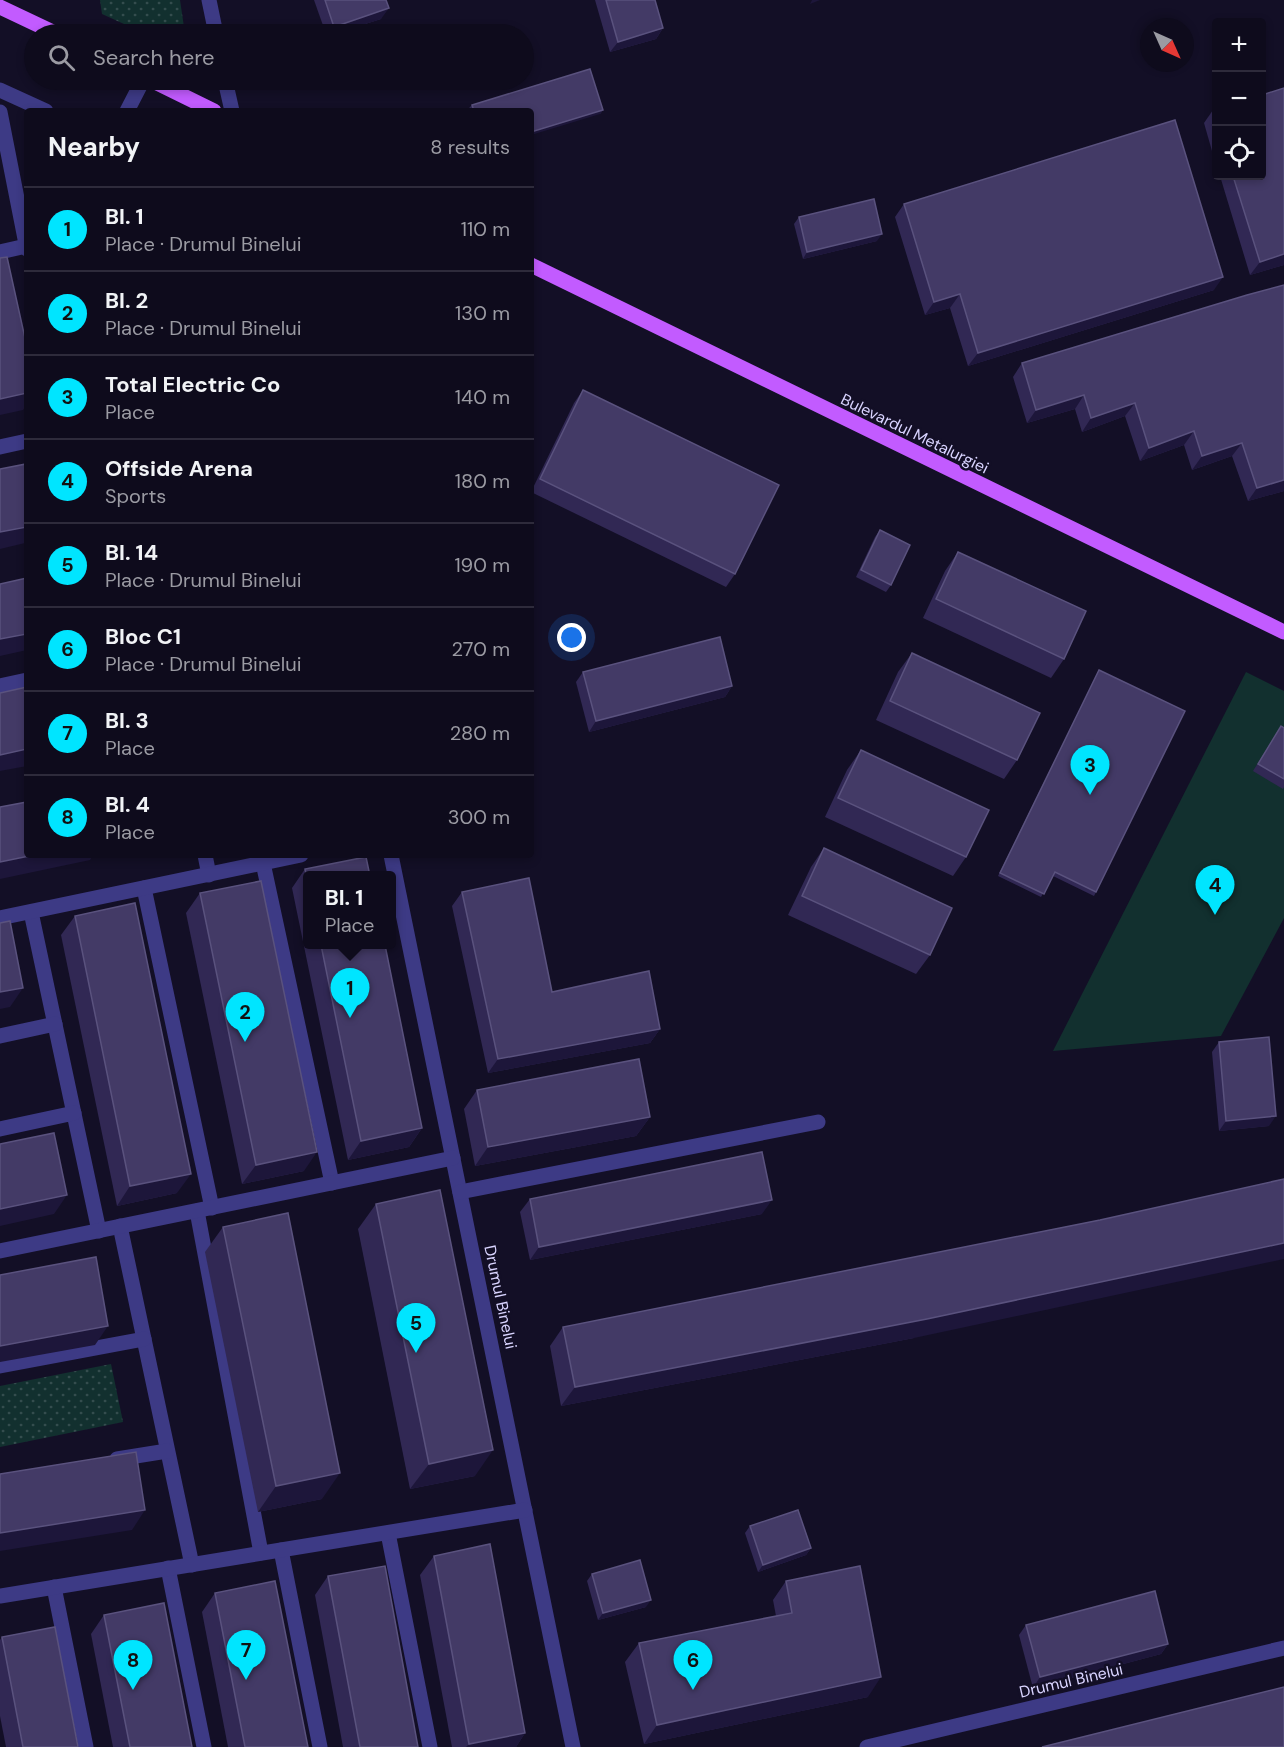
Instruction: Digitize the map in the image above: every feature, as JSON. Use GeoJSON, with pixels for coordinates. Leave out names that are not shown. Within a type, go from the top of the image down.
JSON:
{"type":"FeatureCollection","features":[{"type":"Feature","properties":{"kind":"main road"},"geometry":{"type":"LineString","coordinates":[[0,7],[36,24]]}},
{"type":"Feature","properties":{"kind":"main road"},"geometry":{"type":"LineString","coordinates":[[171,90],[208,108]]}},
{"type":"Feature","properties":{"kind":"main road","name":"Bulevardul Metalurgiei"},"geometry":{"type":"LineString","coordinates":[[534,266],[1284,632]]}},
{"type":"Feature","properties":{"kind":"street"},"geometry":{"type":"LineString","coordinates":[[209,0],[214,24]]}},
{"type":"Feature","properties":{"kind":"street"},"geometry":{"type":"LineString","coordinates":[[0,90],[39,108]]}},
{"type":"Feature","properties":{"kind":"street"},"geometry":{"type":"LineString","coordinates":[[129,108],[138,90]]}},
{"type":"Feature","properties":{"kind":"street"},"geometry":{"type":"LineString","coordinates":[[227,90],[231,108]]}},
{"type":"Feature","properties":{"kind":"street"},"geometry":{"type":"LineString","coordinates":[[0,112],[24,233]]}},
{"type":"Feature","properties":{"kind":"street"},"geometry":{"type":"LineString","coordinates":[[0,252],[24,248]]}},
{"type":"Feature","properties":{"kind":"street"},"geometry":{"type":"LineString","coordinates":[[0,447],[24,442]]}},
{"type":"Feature","properties":{"kind":"street"},"geometry":{"type":"LineString","coordinates":[[0,686],[24,681]]}},
{"type":"Feature","properties":{"kind":"street"},"geometry":{"type":"LineString","coordinates":[[206,858],[209,874]]}},
{"type":"Feature","properties":{"kind":"street"},"geometry":{"type":"LineString","coordinates":[[0,918],[287,858]]}},
{"type":"Feature","properties":{"kind":"street"},"geometry":{"type":"LineString","coordinates":[[263,863],[332,1183]]}},
{"type":"Feature","properties":{"kind":"street","name":"Drumul Binelui"},"geometry":{"type":"LineString","coordinates":[[396,879],[573,1747]]}},
{"type":"Feature","properties":{"kind":"street"},"geometry":{"type":"LineString","coordinates":[[144,888],[204,1209],[261,1553]]}},
{"type":"Feature","properties":{"kind":"street"},"geometry":{"type":"LineString","coordinates":[[31,912],[99,1231]]}},
{"type":"Feature","properties":{"kind":"street"},"geometry":{"type":"LineString","coordinates":[[0,1036],[55,1024]]}},
{"type":"Feature","properties":{"kind":"street"},"geometry":{"type":"LineString","coordinates":[[0,1129],[74,1113]]}},
{"type":"Feature","properties":{"kind":"street"},"geometry":{"type":"LineString","coordinates":[[460,1192],[818,1122]]}},
{"type":"Feature","properties":{"kind":"street"},"geometry":{"type":"LineString","coordinates":[[0,1251],[453,1158]]}},
{"type":"Feature","properties":{"kind":"street"},"geometry":{"type":"LineString","coordinates":[[120,1226],[192,1564]]}},
{"type":"Feature","properties":{"kind":"street"},"geometry":{"type":"LineString","coordinates":[[0,1366],[144,1339]]}},
{"type":"Feature","properties":{"kind":"street"},"geometry":{"type":"LineString","coordinates":[[100,1461],[167,1451]]}},
{"type":"Feature","properties":{"kind":"street"},"geometry":{"type":"LineString","coordinates":[[0,1596],[525,1510]]}},
{"type":"Feature","properties":{"kind":"street"},"geometry":{"type":"LineString","coordinates":[[388,1533],[430,1747]]}},
{"type":"Feature","properties":{"kind":"street"},"geometry":{"type":"LineString","coordinates":[[280,1550],[320,1747]]}},
{"type":"Feature","properties":{"kind":"street"},"geometry":{"type":"LineString","coordinates":[[168,1569],[204,1747]]}},
{"type":"Feature","properties":{"kind":"street"},"geometry":{"type":"LineString","coordinates":[[54,1587],[86,1747]]}},
{"type":"Feature","properties":{"kind":"street","name":"Drumul Binelui"},"geometry":{"type":"LineString","coordinates":[[867,1747],[1284,1648]]}},
{"type":"Feature","properties":{"kind":"green space"},"geometry":{"type":"Polygon","coordinates":[[[100,0],[180,0],[184,24],[124,24],[102,14],[100,0]]]}},
{"type":"Feature","properties":{"kind":"green space"},"geometry":{"type":"Polygon","coordinates":[[[1246,672],[1284,691],[1284,918],[1221,1036],[1053,1051],[1246,672]]]}},
{"type":"Feature","properties":{"kind":"green space"},"geometry":{"type":"Polygon","coordinates":[[[111,1364],[123,1422],[0,1447],[0,1386],[111,1364]]]}},
{"type":"Feature","properties":{"kind":"building"},"geometry":{"type":"Polygon","coordinates":[[[325,0],[386,0],[389,8],[343,24],[333,24],[325,0]]]}},
{"type":"Feature","properties":{"kind":"building"},"geometry":{"type":"Polygon","coordinates":[[[606,0],[655,0],[663,28],[618,42],[606,0]]]}},
{"type":"Feature","properties":{"kind":"building"},"geometry":{"type":"Polygon","coordinates":[[[590,69],[603,110],[534,131],[534,108],[473,108],[472,105],[521,90],[534,90],[534,86],[590,69]]]}},
{"type":"Feature","properties":{"kind":"building"},"geometry":{"type":"Polygon","coordinates":[[[1284,88],[1284,254],[1260,262],[1234,180],[1266,180],[1266,94],[1284,88]]]}},
{"type":"Feature","properties":{"kind":"building"},"geometry":{"type":"Polygon","coordinates":[[[1175,120],[1223,277],[978,353],[960,294],[934,302],[904,204],[1175,120]]]}},
{"type":"Feature","properties":{"kind":"building"},"geometry":{"type":"Polygon","coordinates":[[[874,199],[882,234],[807,252],[799,217],[874,199]]]}},
{"type":"Feature","properties":{"kind":"building"},"geometry":{"type":"Polygon","coordinates":[[[7,257],[24,334],[24,394],[0,399],[0,258],[7,257]]]}},
{"type":"Feature","properties":{"kind":"building"},"geometry":{"type":"Polygon","coordinates":[[[1284,285],[1284,480],[1257,488],[1242,443],[1202,456],[1194,431],[1149,448],[1135,403],[1091,418],[1084,395],[1036,410],[1022,363],[1284,285]]]}},
{"type":"Feature","properties":{"kind":"building"},"geometry":{"type":"Polygon","coordinates":[[[583,390],[779,485],[735,574],[540,479],[583,390]]]}},
{"type":"Feature","properties":{"kind":"building"},"geometry":{"type":"Polygon","coordinates":[[[24,464],[24,528],[0,532],[0,469],[24,464]]]}},
{"type":"Feature","properties":{"kind":"building"},"geometry":{"type":"Polygon","coordinates":[[[880,530],[910,545],[891,585],[861,570],[880,530]]]}},
{"type":"Feature","properties":{"kind":"building"},"geometry":{"type":"Polygon","coordinates":[[[958,552],[1086,611],[1064,659],[936,599],[958,552]]]}},
{"type":"Feature","properties":{"kind":"building"},"geometry":{"type":"Polygon","coordinates":[[[24,579],[24,635],[0,639],[0,584],[24,579]]]}},
{"type":"Feature","properties":{"kind":"building"},"geometry":{"type":"Polygon","coordinates":[[[720,637],[732,686],[596,721],[583,672],[720,637]]]}},
{"type":"Feature","properties":{"kind":"building"},"geometry":{"type":"Polygon","coordinates":[[[912,653],[1040,713],[1017,760],[890,701],[912,653]]]}},
{"type":"Feature","properties":{"kind":"building"},"geometry":{"type":"Polygon","coordinates":[[[1099,670],[1185,711],[1096,892],[1055,872],[1044,894],[1000,873],[1099,670]]]}},
{"type":"Feature","properties":{"kind":"building"},"geometry":{"type":"Polygon","coordinates":[[[24,688],[24,750],[0,755],[0,693],[24,688]]]}},
{"type":"Feature","properties":{"kind":"building"},"geometry":{"type":"Polygon","coordinates":[[[1281,726],[1284,728],[1284,779],[1258,764],[1281,726]]]}},
{"type":"Feature","properties":{"kind":"building"},"geometry":{"type":"Polygon","coordinates":[[[861,750],[989,810],[966,857],[838,798],[861,750]]]}},
{"type":"Feature","properties":{"kind":"building"},"geometry":{"type":"Polygon","coordinates":[[[24,803],[24,857],[0,862],[0,807],[24,803]]]}},
{"type":"Feature","properties":{"kind":"building"},"geometry":{"type":"Polygon","coordinates":[[[824,848],[952,908],[930,955],[802,896],[824,848]]]}},
{"type":"Feature","properties":{"kind":"building"},"geometry":{"type":"Polygon","coordinates":[[[366,858],[369,871],[305,871],[305,869],[366,858]]]}},
{"type":"Feature","properties":{"kind":"building"},"geometry":{"type":"Polygon","coordinates":[[[529,878],[552,992],[649,971],[660,1029],[498,1059],[462,892],[529,878]]]}},
{"type":"Feature","properties":{"kind":"building"},"geometry":{"type":"Polygon","coordinates":[[[261,881],[317,1152],[256,1165],[200,893],[261,881]]]}},
{"type":"Feature","properties":{"kind":"building"},"geometry":{"type":"Polygon","coordinates":[[[135,903],[191,1174],[130,1186],[75,916],[135,903]]]}},
{"type":"Feature","properties":{"kind":"building"},"geometry":{"type":"Polygon","coordinates":[[[10,921],[23,988],[0,992],[0,923],[10,921]]]}},
{"type":"Feature","properties":{"kind":"building"},"geometry":{"type":"Polygon","coordinates":[[[322,949],[386,949],[422,1128],[361,1141],[322,949]]]}},
{"type":"Feature","properties":{"kind":"building"},"geometry":{"type":"Polygon","coordinates":[[[1269,1037],[1276,1116],[1226,1121],[1219,1042],[1269,1037]]]}},
{"type":"Feature","properties":{"kind":"building"},"geometry":{"type":"Polygon","coordinates":[[[639,1059],[650,1117],[488,1147],[477,1090],[639,1059]]]}},
{"type":"Feature","properties":{"kind":"building"},"geometry":{"type":"Polygon","coordinates":[[[54,1133],[67,1195],[0,1209],[0,1144],[54,1133]]]}},
{"type":"Feature","properties":{"kind":"building"},"geometry":{"type":"Polygon","coordinates":[[[762,1152],[772,1200],[539,1247],[530,1199],[762,1152]]]}},
{"type":"Feature","properties":{"kind":"building"},"geometry":{"type":"Polygon","coordinates":[[[1284,1179],[1284,1243],[927,1319],[575,1387],[563,1327],[1100,1220],[1284,1179]]]}},
{"type":"Feature","properties":{"kind":"building"},"geometry":{"type":"Polygon","coordinates":[[[440,1190],[493,1450],[429,1464],[376,1204],[440,1190]]]}},
{"type":"Feature","properties":{"kind":"building"},"geometry":{"type":"Polygon","coordinates":[[[288,1213],[340,1473],[276,1486],[223,1227],[288,1213]]]}},
{"type":"Feature","properties":{"kind":"building"},"geometry":{"type":"Polygon","coordinates":[[[96,1257],[108,1326],[0,1346],[0,1275],[96,1257]]]}},
{"type":"Feature","properties":{"kind":"building"},"geometry":{"type":"Polygon","coordinates":[[[136,1452],[145,1510],[0,1533],[0,1474],[136,1452]]]}},
{"type":"Feature","properties":{"kind":"building"},"geometry":{"type":"Polygon","coordinates":[[[798,1510],[811,1548],[763,1565],[750,1526],[798,1510]]]}},
{"type":"Feature","properties":{"kind":"building"},"geometry":{"type":"Polygon","coordinates":[[[490,1544],[525,1733],[469,1744],[434,1556],[490,1544]]]}},
{"type":"Feature","properties":{"kind":"building"},"geometry":{"type":"Polygon","coordinates":[[[640,1560],[651,1600],[603,1613],[592,1574],[640,1560]]]}},
{"type":"Feature","properties":{"kind":"building"},"geometry":{"type":"Polygon","coordinates":[[[385,1566],[418,1747],[360,1747],[328,1576],[385,1566]]]}},
{"type":"Feature","properties":{"kind":"building"},"geometry":{"type":"Polygon","coordinates":[[[860,1566],[881,1677],[657,1725],[639,1643],[792,1613],[786,1581],[860,1566]]]}},
{"type":"Feature","properties":{"kind":"building"},"geometry":{"type":"Polygon","coordinates":[[[275,1581],[308,1747],[245,1747],[215,1593],[275,1581]]]}},
{"type":"Feature","properties":{"kind":"building"},"geometry":{"type":"Polygon","coordinates":[[[1155,1591],[1168,1644],[1040,1677],[1026,1625],[1155,1591]]]}},
{"type":"Feature","properties":{"kind":"building"},"geometry":{"type":"Polygon","coordinates":[[[164,1603],[192,1747],[130,1747],[104,1615],[164,1603]]]}},
{"type":"Feature","properties":{"kind":"building"},"geometry":{"type":"Polygon","coordinates":[[[55,1627],[78,1747],[23,1747],[2,1637],[55,1627]]]}},
{"type":"Feature","properties":{"kind":"building"},"geometry":{"type":"Polygon","coordinates":[[[1284,1687],[1284,1747],[1042,1747],[1284,1687]]]}},
{"type":"Feature","properties":{"kind":"place","name":"Total Electric Co"},"geometry":{"type":"Point","coordinates":[1090,795]}},
{"type":"Feature","properties":{"kind":"place","name":"Offside Arena"},"geometry":{"type":"Point","coordinates":[1215,915]}},
{"type":"Feature","properties":{"kind":"place","name":"Bl. 1"},"geometry":{"type":"Point","coordinates":[350,1018]}},
{"type":"Feature","properties":{"kind":"place","name":"Bl. 2"},"geometry":{"type":"Point","coordinates":[245,1042]}},
{"type":"Feature","properties":{"kind":"place","name":"Bl. 14"},"geometry":{"type":"Point","coordinates":[416,1353]}},
{"type":"Feature","properties":{"kind":"place","name":"Bl. 3"},"geometry":{"type":"Point","coordinates":[246,1680]}},
{"type":"Feature","properties":{"kind":"place","name":"Bl. 4"},"geometry":{"type":"Point","coordinates":[133,1690]}},
{"type":"Feature","properties":{"kind":"place","name":"Bloc C1"},"geometry":{"type":"Point","coordinates":[693,1690]}}]}
